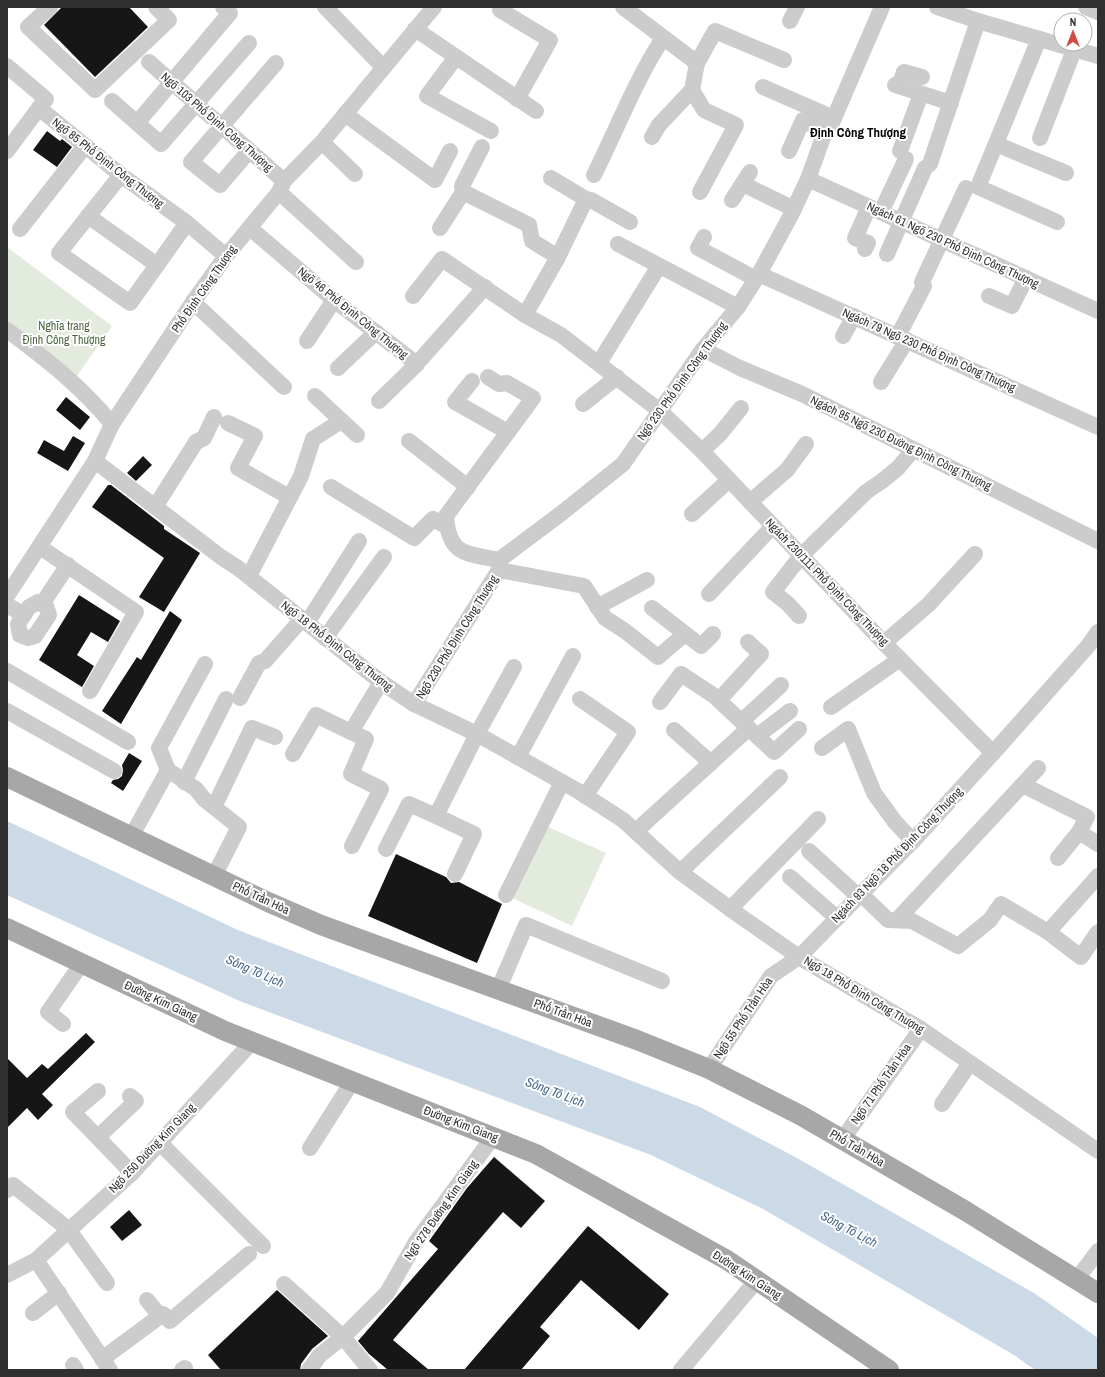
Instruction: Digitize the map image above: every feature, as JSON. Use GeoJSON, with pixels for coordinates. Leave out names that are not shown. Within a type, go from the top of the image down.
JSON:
{"type":"FeatureCollection","features":[{"type":"Feature","properties":{"kind":"main road","name":"Phố Trần Hòa"},"geometry":{"type":"LineString","coordinates":[[7,777],[131,837],[321,925],[637,1040],[709,1069],[800,1115],[964,1210],[1098,1293]]}},
{"type":"Feature","properties":{"kind":"main road","name":"Đường Kim Giang"},"geometry":{"type":"LineString","coordinates":[[7,928],[252,1042],[536,1154],[727,1260],[889,1370]]}},
{"type":"Feature","properties":{"kind":"street"},"geometry":{"type":"LineString","coordinates":[[50,7],[28,27],[95,90],[169,20],[156,7]]}},
{"type":"Feature","properties":{"kind":"street"},"geometry":{"type":"LineString","coordinates":[[137,123],[230,13],[223,7]]}},
{"type":"Feature","properties":{"kind":"street"},"geometry":{"type":"LineString","coordinates":[[325,7],[383,67]]}},
{"type":"Feature","properties":{"kind":"street","name":"Phố Định Công Thượng"},"geometry":{"type":"LineString","coordinates":[[7,596],[95,462],[112,424],[193,302],[226,256],[250,228],[282,186],[322,142],[434,7]]}},
{"type":"Feature","properties":{"kind":"street"},"geometry":{"type":"LineString","coordinates":[[502,7],[500,10],[550,40],[517,99]]}},
{"type":"Feature","properties":{"kind":"street"},"geometry":{"type":"LineString","coordinates":[[623,7],[697,63]]}},
{"type":"Feature","properties":{"kind":"street","name":"Ngõ 230 Phố Định Công Thượng"},"geometry":{"type":"LineString","coordinates":[[414,704],[499,565],[622,464],[703,349],[738,307],[758,277],[808,179],[825,132],[834,118],[882,7]]}},
{"type":"Feature","properties":{"kind":"street"},"geometry":{"type":"LineString","coordinates":[[937,7],[1053,44]]}},
{"type":"Feature","properties":{"kind":"street"},"geometry":{"type":"LineString","coordinates":[[1086,7],[1098,12]]}},
{"type":"Feature","properties":{"kind":"street"},"geometry":{"type":"LineString","coordinates":[[887,254],[927,166],[978,21]]}},
{"type":"Feature","properties":{"kind":"street"},"geometry":{"type":"LineString","coordinates":[[415,29],[536,111]]}},
{"type":"Feature","properties":{"kind":"street"},"geometry":{"type":"LineString","coordinates":[[652,136],[659,125],[692,90],[697,63],[715,31],[784,60]]}},
{"type":"Feature","properties":{"kind":"street"},"geometry":{"type":"LineString","coordinates":[[594,174],[611,140],[628,100],[650,57],[663,38]]}},
{"type":"Feature","properties":{"kind":"street"},"geometry":{"type":"LineString","coordinates":[[1040,40],[978,187],[1057,222]]}},
{"type":"Feature","properties":{"kind":"street"},"geometry":{"type":"LineString","coordinates":[[112,101],[161,144],[249,43]]}},
{"type":"Feature","properties":{"kind":"street"},"geometry":{"type":"LineString","coordinates":[[1040,138],[1073,52]]}},
{"type":"Feature","properties":{"kind":"street"},"geometry":{"type":"LineString","coordinates":[[1082,52],[1098,56]]}},
{"type":"Feature","properties":{"kind":"street"},"geometry":{"type":"LineString","coordinates":[[456,57],[427,96],[491,131]]}},
{"type":"Feature","properties":{"kind":"street","name":"Ngõ 103 Phố Định Công Thượng"},"geometry":{"type":"LineString","coordinates":[[149,62],[249,151],[356,262]]}},
{"type":"Feature","properties":{"kind":"street"},"geometry":{"type":"LineString","coordinates":[[249,151],[220,185],[191,162],[276,63]]}},
{"type":"Feature","properties":{"kind":"street"},"geometry":{"type":"LineString","coordinates":[[7,66],[46,99],[7,151]]}},
{"type":"Feature","properties":{"kind":"street"},"geometry":{"type":"LineString","coordinates":[[922,77],[904,72],[897,86],[950,103]]}},
{"type":"Feature","properties":{"kind":"street"},"geometry":{"type":"LineString","coordinates":[[763,87],[834,118]]}},
{"type":"Feature","properties":{"kind":"street"},"geometry":{"type":"LineString","coordinates":[[692,90],[704,110],[736,126],[700,192]]}},
{"type":"Feature","properties":{"kind":"street"},"geometry":{"type":"LineString","coordinates":[[865,249],[868,243],[855,238],[875,210],[903,155],[920,94]]}},
{"type":"Feature","properties":{"kind":"street","name":"Ngõ 85 Phố Định Công Thượng"},"geometry":{"type":"LineString","coordinates":[[39,108],[121,174],[187,223],[226,256]]}},
{"type":"Feature","properties":{"kind":"street"},"geometry":{"type":"LineString","coordinates":[[345,114],[439,185],[450,151]]}},
{"type":"Feature","properties":{"kind":"street"},"geometry":{"type":"LineString","coordinates":[[789,151],[803,120],[825,132]]}},
{"type":"Feature","properties":{"kind":"street"},"geometry":{"type":"LineString","coordinates":[[322,142],[356,174]]}},
{"type":"Feature","properties":{"kind":"street"},"geometry":{"type":"LineString","coordinates":[[996,144],[1066,173]]}},
{"type":"Feature","properties":{"kind":"street"},"geometry":{"type":"LineString","coordinates":[[19,228],[85,146]]}},
{"type":"Feature","properties":{"kind":"street"},"geometry":{"type":"LineString","coordinates":[[482,147],[462,186],[464,192],[529,225],[532,241],[558,257]]}},
{"type":"Feature","properties":{"kind":"street"},"geometry":{"type":"LineString","coordinates":[[121,174],[60,253],[130,303],[187,223]]}},
{"type":"Feature","properties":{"kind":"street"},"geometry":{"type":"LineString","coordinates":[[551,178],[630,222]]}},
{"type":"Feature","properties":{"kind":"street"},"geometry":{"type":"LineString","coordinates":[[732,200],[746,178],[794,208]]}},
{"type":"Feature","properties":{"kind":"street","name":"Ngách 61 Ngõ 230 Phố Định Công Thượng"},"geometry":{"type":"LineString","coordinates":[[808,179],[1098,311]]}},
{"type":"Feature","properties":{"kind":"street"},"geometry":{"type":"LineString","coordinates":[[881,382],[902,338],[922,284],[941,240],[966,188]]}},
{"type":"Feature","properties":{"kind":"street"},"geometry":{"type":"LineString","coordinates":[[440,228],[464,192]]}},
{"type":"Feature","properties":{"kind":"street"},"geometry":{"type":"LineString","coordinates":[[525,315],[558,257],[586,198]]}},
{"type":"Feature","properties":{"kind":"street"},"geometry":{"type":"LineString","coordinates":[[88,216],[157,265]]}},
{"type":"Feature","properties":{"kind":"street","name":"Ngõ 46 Phố Định Công Thượng"},"geometry":{"type":"LineString","coordinates":[[250,228],[334,300],[417,364],[379,401]]}},
{"type":"Feature","properties":{"kind":"street","name":"Ngách 79 Ngõ 230 Phố Định Công Thượng"},"geometry":{"type":"LineString","coordinates":[[704,237],[698,248],[758,277],[854,316],[1098,427]]}},
{"type":"Feature","properties":{"kind":"street"},"geometry":{"type":"LineString","coordinates":[[618,244],[738,307]]}},
{"type":"Feature","properties":{"kind":"street","name":"Ngách 230/111 Phố Định Công Thượng"},"geometry":{"type":"LineString","coordinates":[[413,296],[442,259],[525,315],[561,335],[617,377],[660,411],[702,451],[884,643],[993,754]]}},
{"type":"Feature","properties":{"kind":"street"},"geometry":{"type":"LineString","coordinates":[[598,363],[659,266]]}},
{"type":"Feature","properties":{"kind":"street"},"geometry":{"type":"LineString","coordinates":[[989,296],[1012,306],[1026,278]]}},
{"type":"Feature","properties":{"kind":"street"},"geometry":{"type":"LineString","coordinates":[[421,359],[485,287]]}},
{"type":"Feature","properties":{"kind":"street"},"geometry":{"type":"LineString","coordinates":[[307,342],[334,300]]}},
{"type":"Feature","properties":{"kind":"street"},"geometry":{"type":"LineString","coordinates":[[193,302],[284,387]]}},
{"type":"Feature","properties":{"kind":"street"},"geometry":{"type":"LineString","coordinates":[[843,336],[854,316]]}},
{"type":"Feature","properties":{"kind":"street"},"geometry":{"type":"LineString","coordinates":[[7,330],[40,354],[93,401],[112,424]]}},
{"type":"Feature","properties":{"kind":"street"},"geometry":{"type":"LineString","coordinates":[[338,368],[376,332]]}},
{"type":"Feature","properties":{"kind":"street","name":"Ngách 95 Ngõ 230 Đường Định Công Thượng"},"geometry":{"type":"LineString","coordinates":[[703,349],[745,370],[796,391],[1098,541]]}},
{"type":"Feature","properties":{"kind":"street"},"geometry":{"type":"LineString","coordinates":[[488,377],[499,384],[507,383],[533,398],[446,516],[446,526],[455,548],[464,553],[499,565],[584,586],[605,618],[625,631],[658,657],[685,634]]}},
{"type":"Feature","properties":{"kind":"street"},"geometry":{"type":"LineString","coordinates":[[583,404],[617,377]]}},
{"type":"Feature","properties":{"kind":"street"},"geometry":{"type":"LineString","coordinates":[[472,380],[455,402],[508,432]]}},
{"type":"Feature","properties":{"kind":"street"},"geometry":{"type":"LineString","coordinates":[[315,396],[357,435]]}},
{"type":"Feature","properties":{"kind":"street"},"geometry":{"type":"LineString","coordinates":[[702,451],[720,434],[741,408]]}},
{"type":"Feature","properties":{"kind":"street"},"geometry":{"type":"LineString","coordinates":[[155,507],[196,442],[204,438],[221,420],[255,436],[238,468],[289,497]]}},
{"type":"Feature","properties":{"kind":"street"},"geometry":{"type":"LineString","coordinates":[[249,576],[301,476],[307,436],[341,421]]}},
{"type":"Feature","properties":{"kind":"street"},"geometry":{"type":"LineString","coordinates":[[409,441],[468,486]]}},
{"type":"Feature","properties":{"kind":"street"},"geometry":{"type":"LineString","coordinates":[[750,502],[786,470],[806,444]]}},
{"type":"Feature","properties":{"kind":"street"},"geometry":{"type":"LineString","coordinates":[[799,616],[788,604],[773,592],[801,556],[866,492],[898,468],[913,450]]}},
{"type":"Feature","properties":{"kind":"street","name":"Ngõ 18 Phố Định Công Thượng"},"geometry":{"type":"LineString","coordinates":[[95,462],[249,576],[381,682],[414,704],[477,734],[562,782],[623,820],[680,872],[730,909],[799,957],[920,1029],[1098,1151]]}},
{"type":"Feature","properties":{"kind":"street"},"geometry":{"type":"LineString","coordinates":[[692,514],[729,480]]}},
{"type":"Feature","properties":{"kind":"street"},"geometry":{"type":"LineString","coordinates":[[331,486],[414,538],[432,519],[446,526]]}},
{"type":"Feature","properties":{"kind":"street"},"geometry":{"type":"LineString","coordinates":[[709,594],[773,526]]}},
{"type":"Feature","properties":{"kind":"street"},"geometry":{"type":"LineString","coordinates":[[184,782],[233,698],[259,663],[265,661],[305,621],[360,541]]}},
{"type":"Feature","properties":{"kind":"street"},"geometry":{"type":"LineString","coordinates":[[40,547],[136,612],[90,691]]}},
{"type":"Feature","properties":{"kind":"street"},"geometry":{"type":"LineString","coordinates":[[884,643],[928,605],[975,554]]}},
{"type":"Feature","properties":{"kind":"street"},"geometry":{"type":"LineString","coordinates":[[325,638],[384,558]]}},
{"type":"Feature","properties":{"kind":"street"},"geometry":{"type":"LineString","coordinates":[[42,604],[68,565]]}},
{"type":"Feature","properties":{"kind":"street"},"geometry":{"type":"LineString","coordinates":[[597,607],[647,580]]}},
{"type":"Feature","properties":{"kind":"street"},"geometry":{"type":"LineString","coordinates":[[38,602],[46,606],[49,615],[35,636],[28,638],[20,634],[18,624],[24,615],[29,607],[38,602]]}},
{"type":"Feature","properties":{"kind":"street"},"geometry":{"type":"LineString","coordinates":[[7,605],[24,615]]}},
{"type":"Feature","properties":{"kind":"street"},"geometry":{"type":"LineString","coordinates":[[652,608],[701,646],[713,634]]}},
{"type":"Feature","properties":{"kind":"street","name":"Ngách 93 Ngõ 18 Phố Định Công Thượng"},"geometry":{"type":"LineString","coordinates":[[799,957],[913,840],[993,754],[1088,646],[1098,632]]}},
{"type":"Feature","properties":{"kind":"street"},"geometry":{"type":"LineString","coordinates":[[719,700],[760,654],[748,642]]}},
{"type":"Feature","properties":{"kind":"street"},"geometry":{"type":"LineString","coordinates":[[518,757],[574,656]]}},
{"type":"Feature","properties":{"kind":"street"},"geometry":{"type":"LineString","coordinates":[[831,707],[900,659]]}},
{"type":"Feature","properties":{"kind":"street"},"geometry":{"type":"LineString","coordinates":[[205,664],[159,748],[168,770],[196,789],[204,799],[239,827],[214,876]]}},
{"type":"Feature","properties":{"kind":"street"},"geometry":{"type":"LineString","coordinates":[[436,816],[477,734],[514,667]]}},
{"type":"Feature","properties":{"kind":"street"},"geometry":{"type":"LineString","coordinates":[[660,702],[681,674],[719,700],[774,752],[799,729]]}},
{"type":"Feature","properties":{"kind":"street"},"geometry":{"type":"LineString","coordinates":[[8,676],[128,742]]}},
{"type":"Feature","properties":{"kind":"street"},"geometry":{"type":"LineString","coordinates":[[351,732],[381,682]]}},
{"type":"Feature","properties":{"kind":"street"},"geometry":{"type":"LineString","coordinates":[[636,831],[749,728],[781,685]]}},
{"type":"Feature","properties":{"kind":"street"},"geometry":{"type":"LineString","coordinates":[[580,699],[628,732],[585,796]]}},
{"type":"Feature","properties":{"kind":"street"},"geometry":{"type":"LineString","coordinates":[[7,711],[114,771]]}},
{"type":"Feature","properties":{"kind":"street"},"geometry":{"type":"LineString","coordinates":[[749,728],[790,711]]}},
{"type":"Feature","properties":{"kind":"street"},"geometry":{"type":"LineString","coordinates":[[293,754],[316,715],[366,739],[351,774],[381,789],[352,846]]}},
{"type":"Feature","properties":{"kind":"street"},"geometry":{"type":"LineString","coordinates":[[214,807],[252,728],[275,737]]}},
{"type":"Feature","properties":{"kind":"street"},"geometry":{"type":"LineString","coordinates":[[822,748],[848,729],[874,793],[894,822],[913,840]]}},
{"type":"Feature","properties":{"kind":"street"},"geometry":{"type":"LineString","coordinates":[[674,730],[711,763]]}},
{"type":"Feature","properties":{"kind":"street"},"geometry":{"type":"LineString","coordinates":[[897,920],[1038,768]]}},
{"type":"Feature","properties":{"kind":"street"},"geometry":{"type":"LineString","coordinates":[[131,837],[168,770]]}},
{"type":"Feature","properties":{"kind":"street"},"geometry":{"type":"LineString","coordinates":[[680,872],[780,777]]}},
{"type":"Feature","properties":{"kind":"street"},"geometry":{"type":"LineString","coordinates":[[506,895],[562,782]]}},
{"type":"Feature","properties":{"kind":"street"},"geometry":{"type":"LineString","coordinates":[[1023,785],[1092,816],[1058,858]]}},
{"type":"Feature","properties":{"kind":"street"},"geometry":{"type":"LineString","coordinates":[[386,850],[409,804],[474,834],[455,874]]}},
{"type":"Feature","properties":{"kind":"street"},"geometry":{"type":"LineString","coordinates":[[730,909],[818,819]]}},
{"type":"Feature","properties":{"kind":"street"},"geometry":{"type":"LineString","coordinates":[[1079,832],[1098,844]]}},
{"type":"Feature","properties":{"kind":"street"},"geometry":{"type":"LineString","coordinates":[[809,850],[888,920],[912,921],[958,946],[990,920],[1001,904],[1048,932],[1081,957],[1098,932]]}},
{"type":"Feature","properties":{"kind":"street"},"geometry":{"type":"LineString","coordinates":[[1048,932],[1098,876]]}},
{"type":"Feature","properties":{"kind":"street"},"geometry":{"type":"LineString","coordinates":[[790,877],[837,918]]}},
{"type":"Feature","properties":{"kind":"street"},"geometry":{"type":"LineString","coordinates":[[498,990],[526,925],[662,981]]}},
{"type":"Feature","properties":{"kind":"street","name":"Ngõ 55 Phố Trần Hòa"},"geometry":{"type":"LineString","coordinates":[[709,1069],[771,976],[799,957]]}},
{"type":"Feature","properties":{"kind":"street"},"geometry":{"type":"LineString","coordinates":[[63,1024],[48,1012],[82,963]]}},
{"type":"Feature","properties":{"kind":"street","name":"Ngõ 71 Phố Trần Hòa"},"geometry":{"type":"LineString","coordinates":[[842,1140],[920,1029]]}},
{"type":"Feature","properties":{"kind":"street","name":"Ngõ 250 Đường Kim Giang"},"geometry":{"type":"LineString","coordinates":[[7,1275],[36,1260],[68,1229],[132,1173],[252,1042]]}},
{"type":"Feature","properties":{"kind":"street"},"geometry":{"type":"LineString","coordinates":[[942,1104],[970,1063]]}},
{"type":"Feature","properties":{"kind":"street"},"geometry":{"type":"LineString","coordinates":[[310,1148],[352,1082]]}},
{"type":"Feature","properties":{"kind":"street"},"geometry":{"type":"LineString","coordinates":[[98,1091],[73,1112],[132,1173]]}},
{"type":"Feature","properties":{"kind":"street"},"geometry":{"type":"LineString","coordinates":[[98,1137],[136,1101],[130,1096]]}},
{"type":"Feature","properties":{"kind":"street","name":"Ngõ 278 Đường Kim Giang"},"geometry":{"type":"LineString","coordinates":[[309,1370],[320,1355],[343,1337],[387,1293],[416,1242],[494,1137]]}},
{"type":"Feature","properties":{"kind":"street"},"geometry":{"type":"LineString","coordinates":[[36,1260],[106,1364],[160,1316],[163,1314],[170,1321],[256,1250],[160,1143]]}},
{"type":"Feature","properties":{"kind":"street"},"geometry":{"type":"LineString","coordinates":[[7,1190],[13,1185],[68,1229],[107,1283]]}},
{"type":"Feature","properties":{"kind":"street"},"geometry":{"type":"LineString","coordinates":[[1077,1279],[1098,1251]]}},
{"type":"Feature","properties":{"kind":"street"},"geometry":{"type":"LineString","coordinates":[[681,1370],[757,1280]]}},
{"type":"Feature","properties":{"kind":"street"},"geometry":{"type":"LineString","coordinates":[[284,1284],[343,1337],[370,1370]]}},
{"type":"Feature","properties":{"kind":"street"},"geometry":{"type":"LineString","coordinates":[[33,1313],[59,1293]]}},
{"type":"Feature","properties":{"kind":"street"},"geometry":{"type":"LineString","coordinates":[[147,1300],[160,1316]]}},
{"type":"Feature","properties":{"kind":"green space","name":"Nghĩa trang Định Công Thượng"},"geometry":{"type":"Polygon","coordinates":[[[7,247],[112,326],[72,383],[7,332],[7,247]]]}},
{"type":"Feature","properties":{"kind":"green space"},"geometry":{"type":"Polygon","coordinates":[[[544,825],[606,853],[572,926],[510,897],[544,825]]]}},
{"type":"Feature","properties":{"kind":"water","name":"Sông Tô Lịch"},"geometry":{"type":"Polygon","coordinates":[[[7,821],[238,930],[700,1107],[797,1158],[1034,1293],[1098,1338],[1098,1370],[1035,1370],[1014,1355],[763,1209],[651,1155],[242,1002],[7,895],[7,821]]]}},
{"type":"Feature","properties":{"kind":"building"},"geometry":{"type":"Polygon","coordinates":[[[62,7],[129,7],[148,27],[95,77],[44,25],[62,7]]]}},
{"type":"Feature","properties":{"kind":"building"},"geometry":{"type":"Polygon","coordinates":[[[47,131],[60,141],[62,139],[72,147],[57,167],[33,150],[47,131]]]}},
{"type":"Feature","properties":{"kind":"building"},"geometry":{"type":"Polygon","coordinates":[[[66,397],[90,417],[80,430],[56,410],[66,397]]]}},
{"type":"Feature","properties":{"kind":"building"},"geometry":{"type":"Polygon","coordinates":[[[73,436],[85,443],[68,471],[37,453],[44,440],[64,451],[73,436]]]}},
{"type":"Feature","properties":{"kind":"building"},"geometry":{"type":"Polygon","coordinates":[[[143,456],[152,465],[136,481],[127,473],[143,456]]]}},
{"type":"Feature","properties":{"kind":"building"},"geometry":{"type":"Polygon","coordinates":[[[108,485],[111,485],[164,526],[164,529],[200,553],[164,612],[139,597],[164,558],[92,507],[108,485]]]}},
{"type":"Feature","properties":{"kind":"building"},"geometry":{"type":"Polygon","coordinates":[[[79,595],[120,621],[108,642],[91,632],[77,655],[94,666],[82,687],[39,660],[79,595]]]}},
{"type":"Feature","properties":{"kind":"building"},"geometry":{"type":"Polygon","coordinates":[[[170,611],[182,620],[121,724],[102,711],[137,657],[141,660],[170,611]]]}},
{"type":"Feature","properties":{"kind":"building"},"geometry":{"type":"Polygon","coordinates":[[[129,753],[142,761],[123,791],[111,783],[113,780],[122,776],[122,765],[129,753]]]}},
{"type":"Feature","properties":{"kind":"building"},"geometry":{"type":"Polygon","coordinates":[[[396,854],[446,877],[451,883],[459,882],[502,904],[477,963],[368,916],[396,854]]]}},
{"type":"Feature","properties":{"kind":"building"},"geometry":{"type":"Polygon","coordinates":[[[86,1033],[95,1042],[42,1094],[53,1105],[38,1120],[27,1108],[7,1128],[7,1058],[27,1078],[42,1064],[48,1069],[86,1033]]]}},
{"type":"Feature","properties":{"kind":"building"},"geometry":{"type":"Polygon","coordinates":[[[494,1157],[545,1201],[521,1228],[503,1212],[393,1340],[429,1370],[388,1370],[369,1354],[358,1341],[438,1249],[429,1241],[467,1188],[494,1157]]]}},
{"type":"Feature","properties":{"kind":"building"},"geometry":{"type":"Polygon","coordinates":[[[129,1210],[142,1225],[122,1241],[110,1227],[129,1210]]]}},
{"type":"Feature","properties":{"kind":"building"},"geometry":{"type":"Polygon","coordinates":[[[588,1226],[669,1294],[639,1330],[581,1280],[540,1327],[550,1336],[521,1370],[464,1370],[588,1226]]]}},
{"type":"Feature","properties":{"kind":"building"},"geometry":{"type":"Polygon","coordinates":[[[277,1290],[328,1336],[312,1349],[301,1364],[300,1370],[221,1370],[208,1355],[277,1290]]]}},
{"type":"Feature","properties":{"kind":"district","name":"Định Công Thượng"},"geometry":{"type":"Point","coordinates":[858,132]}}]}
